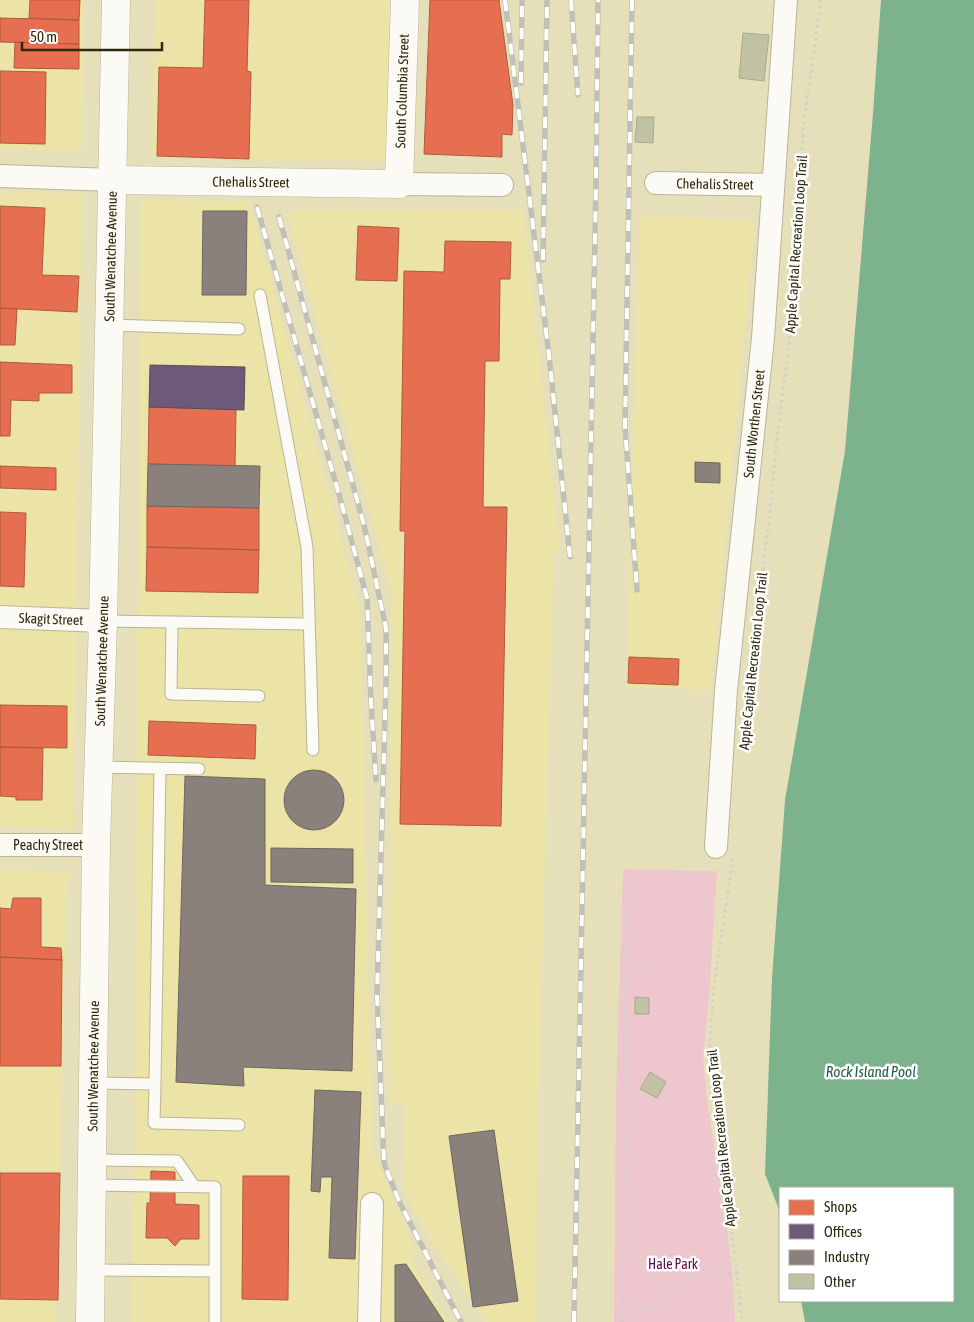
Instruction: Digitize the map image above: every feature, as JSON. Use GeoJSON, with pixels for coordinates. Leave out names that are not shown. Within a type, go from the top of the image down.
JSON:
{"type":"FeatureCollection","features":[{"type":"Feature","properties":{"kind":"main road","name":"South Wenatchee Avenue"},"geometry":{"type":"LineString","coordinates":[[90,1322],[96,845],[103,621],[116,0]]}},
{"type":"Feature","properties":{"kind":"main road","name":"South Columbia Street"},"geometry":{"type":"LineString","coordinates":[[399,184],[405,0]]}},
{"type":"Feature","properties":{"kind":"main road","name":"Chehalis Street"},"geometry":{"type":"LineString","coordinates":[[113,180],[399,184]]}},
{"type":"Feature","properties":{"kind":"street","name":"South Worthen Street"},"geometry":{"type":"LineString","coordinates":[[724,851],[726,690],[763,338],[786,0]]}},
{"type":"Feature","properties":{"kind":"street","name":"Chehalis Street"},"geometry":{"type":"LineString","coordinates":[[0,176],[113,180]]}},
{"type":"Feature","properties":{"kind":"street","name":"Chehalis Street"},"geometry":{"type":"LineString","coordinates":[[399,184],[502,185]]}},
{"type":"Feature","properties":{"kind":"street","name":"Chehalis Street"},"geometry":{"type":"LineString","coordinates":[[656,184],[773,185]]}},
{"type":"Feature","properties":{"kind":"street","name":"Skagit Street"},"geometry":{"type":"LineString","coordinates":[[0,617],[103,621]]}},
{"type":"Feature","properties":{"kind":"street","name":"Peachy Street"},"geometry":{"type":"LineString","coordinates":[[0,845],[96,845]]}},
{"type":"Feature","properties":{"kind":"street"},"geometry":{"type":"LineString","coordinates":[[369,1322],[372,1204]]}},
{"type":"Feature","properties":{"kind":"lane"},"geometry":{"type":"LineString","coordinates":[[260,295],[307,548],[313,750]]}},
{"type":"Feature","properties":{"kind":"lane"},"geometry":{"type":"LineString","coordinates":[[110,325],[239,328]]}},
{"type":"Feature","properties":{"kind":"lane"},"geometry":{"type":"LineString","coordinates":[[103,621],[309,624]]}},
{"type":"Feature","properties":{"kind":"lane"},"geometry":{"type":"LineString","coordinates":[[172,622],[171,694],[259,696]]}},
{"type":"Feature","properties":{"kind":"lane"},"geometry":{"type":"LineString","coordinates":[[98,767],[199,769]]}},
{"type":"Feature","properties":{"kind":"lane"},"geometry":{"type":"LineString","coordinates":[[160,768],[154,1123],[239,1124]]}},
{"type":"Feature","properties":{"kind":"lane"},"geometry":{"type":"LineString","coordinates":[[93,1083],[155,1084]]}},
{"type":"Feature","properties":{"kind":"lane"},"geometry":{"type":"LineString","coordinates":[[92,1172],[177,1161],[194,1186]]}},
{"type":"Feature","properties":{"kind":"lane"},"geometry":{"type":"LineString","coordinates":[[92,1172],[194,1186],[215,1186],[215,1322]]}},
{"type":"Feature","properties":{"kind":"lane"},"geometry":{"type":"LineString","coordinates":[[90,1270],[215,1271]]}},
{"type":"Feature","properties":{"kind":"path","name":"Apple Capital Recreation Loop Trail"},"geometry":{"type":"LineString","coordinates":[[744,753],[755,634],[798,255],[798,184],[801,154],[821,0]]}},
{"type":"Feature","properties":{"kind":"path","name":"Apple Capital Recreation Loop Trail"},"geometry":{"type":"LineString","coordinates":[[724,851],[709,1058],[742,1322]]}},
{"type":"Feature","properties":{"kind":"path"},"geometry":{"type":"LineString","coordinates":[[622,1322],[628,888]]}},
{"type":"Feature","properties":{"kind":"path"},"geometry":{"type":"LineString","coordinates":[[627,967],[656,968]]}},
{"type":"Feature","properties":{"kind":"path"},"geometry":{"type":"LineString","coordinates":[[622,1297],[641,1307],[654,1309],[666,1304],[679,1282],[737,1272]]}},
{"type":"Feature","properties":{"kind":"shaded area"},"geometry":{"type":"Polygon","coordinates":[[[0,0],[83,0],[82,151],[0,149],[0,0]]]}},
{"type":"Feature","properties":{"kind":"shaded area"},"geometry":{"type":"Polygon","coordinates":[[[155,0],[395,0],[391,161],[152,156],[155,0]]]}},
{"type":"Feature","properties":{"kind":"shaded area"},"geometry":{"type":"Polygon","coordinates":[[[0,193],[82,193],[73,829],[0,826],[0,193]]]}},
{"type":"Feature","properties":{"kind":"shaded area"},"geometry":{"type":"Polygon","coordinates":[[[141,200],[250,202],[360,611],[372,1147],[416,1252],[410,1258],[447,1322],[131,1322],[135,1151],[141,200]]]}},
{"type":"Feature","properties":{"kind":"shaded area"},"geometry":{"type":"Polygon","coordinates":[[[523,209],[560,554],[554,554],[538,1101],[536,1322],[486,1322],[431,1240],[406,1194],[405,1105],[390,1104],[391,588],[287,211],[523,209]]]}},
{"type":"Feature","properties":{"kind":"shaded area"},"geometry":{"type":"Polygon","coordinates":[[[640,215],[755,221],[711,690],[627,687],[640,215]]]}},
{"type":"Feature","properties":{"kind":"shaded area"},"geometry":{"type":"Polygon","coordinates":[[[0,869],[67,873],[56,1322],[0,1322],[0,869]]]}},
{"type":"Feature","properties":{"kind":"green space","name":"Hale Park"},"geometry":{"type":"Polygon","coordinates":[[[623,869],[717,871],[709,1000],[703,1058],[707,1099],[732,1265],[735,1322],[614,1322],[616,1095],[623,869]]]}},
{"type":"Feature","properties":{"kind":"water","name":"Rock Island Pool"},"geometry":{"type":"Polygon","coordinates":[[[881,0],[974,0],[974,1322],[805,1322],[801,1302],[954,1302],[954,1187],[779,1187],[779,1209],[765,1174],[772,978],[785,800],[845,451],[881,0]]]}},
{"type":"Feature","properties":{"kind":"building: Shops"},"geometry":{"type":"Polygon","coordinates":[[[30,0],[80,0],[79,20],[29,18],[30,0]]]}},
{"type":"Feature","properties":{"kind":"building: Shops"},"geometry":{"type":"Polygon","coordinates":[[[205,0],[249,0],[247,71],[251,72],[249,159],[157,156],[159,67],[203,68],[205,0]]]}},
{"type":"Feature","properties":{"kind":"building: Shops"},"geometry":{"type":"Polygon","coordinates":[[[430,0],[499,0],[513,105],[512,135],[502,134],[502,157],[424,154],[430,0]]]}},
{"type":"Feature","properties":{"kind":"building: Shops"},"geometry":{"type":"Polygon","coordinates":[[[0,18],[79,20],[79,44],[0,42],[0,18]]]}},
{"type":"Feature","properties":{"kind":"building: Shops"},"geometry":{"type":"Polygon","coordinates":[[[15,42],[79,44],[79,69],[14,68],[15,42]]]}},
{"type":"Feature","properties":{"kind":"building: Shops"},"geometry":{"type":"Polygon","coordinates":[[[0,71],[46,72],[45,144],[0,143],[0,71]]]}},
{"type":"Feature","properties":{"kind":"building: Shops"},"geometry":{"type":"Polygon","coordinates":[[[0,206],[45,208],[42,275],[79,276],[77,312],[0,308],[0,206]]]}},
{"type":"Feature","properties":{"kind":"building: Shops"},"geometry":{"type":"Polygon","coordinates":[[[358,226],[399,228],[397,281],[356,280],[358,226]]]}},
{"type":"Feature","properties":{"kind":"building: Shops"},"geometry":{"type":"Polygon","coordinates":[[[445,241],[511,242],[510,279],[500,279],[499,361],[485,361],[483,507],[507,507],[501,826],[400,824],[405,531],[400,531],[404,271],[444,272],[445,241]]]}},
{"type":"Feature","properties":{"kind":"building: Shops"},"geometry":{"type":"Polygon","coordinates":[[[0,308],[17,309],[15,345],[0,345],[0,308]]]}},
{"type":"Feature","properties":{"kind":"building: Shops"},"geometry":{"type":"Polygon","coordinates":[[[0,362],[72,365],[72,393],[39,393],[39,401],[11,400],[10,436],[0,436],[0,362]]]}},
{"type":"Feature","properties":{"kind":"building: Shops"},"geometry":{"type":"Polygon","coordinates":[[[149,407],[236,409],[235,466],[148,464],[149,407]]]}},
{"type":"Feature","properties":{"kind":"building: Shops"},"geometry":{"type":"Polygon","coordinates":[[[0,466],[56,468],[56,490],[0,488],[0,466]]]}},
{"type":"Feature","properties":{"kind":"building: Shops"},"geometry":{"type":"Polygon","coordinates":[[[147,506],[259,508],[259,550],[147,547],[147,506]]]}},
{"type":"Feature","properties":{"kind":"building: Shops"},"geometry":{"type":"Polygon","coordinates":[[[0,512],[26,513],[24,587],[0,586],[0,512]]]}},
{"type":"Feature","properties":{"kind":"building: Shops"},"geometry":{"type":"Polygon","coordinates":[[[147,547],[259,550],[258,593],[146,591],[147,547]]]}},
{"type":"Feature","properties":{"kind":"building: Shops"},"geometry":{"type":"Polygon","coordinates":[[[629,657],[679,659],[678,685],[628,683],[629,657]]]}},
{"type":"Feature","properties":{"kind":"building: Shops"},"geometry":{"type":"Polygon","coordinates":[[[0,705],[67,706],[67,748],[0,747],[0,705]]]}},
{"type":"Feature","properties":{"kind":"building: Shops"},"geometry":{"type":"Polygon","coordinates":[[[149,721],[256,725],[255,759],[148,755],[149,721]]]}},
{"type":"Feature","properties":{"kind":"building: Shops"},"geometry":{"type":"Polygon","coordinates":[[[0,747],[43,748],[42,800],[16,800],[16,797],[0,796],[0,747]]]}},
{"type":"Feature","properties":{"kind":"building: Shops"},"geometry":{"type":"Polygon","coordinates":[[[13,898],[41,898],[41,947],[61,948],[62,960],[0,957],[0,908],[11,909],[13,898]]]}},
{"type":"Feature","properties":{"kind":"building: Shops"},"geometry":{"type":"Polygon","coordinates":[[[0,957],[62,960],[61,1066],[0,1066],[0,957]]]}},
{"type":"Feature","properties":{"kind":"building: Shops"},"geometry":{"type":"Polygon","coordinates":[[[151,1171],[175,1172],[175,1204],[199,1205],[199,1239],[181,1239],[175,1246],[167,1238],[146,1238],[147,1203],[150,1203],[151,1171]]]}},
{"type":"Feature","properties":{"kind":"building: Shops"},"geometry":{"type":"Polygon","coordinates":[[[0,1173],[60,1173],[58,1300],[0,1299],[0,1173]]]}},
{"type":"Feature","properties":{"kind":"building: Shops"},"geometry":{"type":"Polygon","coordinates":[[[243,1176],[289,1176],[288,1300],[242,1299],[243,1176]]]}},
{"type":"Feature","properties":{"kind":"building: Offices"},"geometry":{"type":"Polygon","coordinates":[[[150,365],[245,367],[244,410],[149,407],[150,365]]]}},
{"type":"Feature","properties":{"kind":"building: Industry"},"geometry":{"type":"Polygon","coordinates":[[[203,211],[247,211],[246,295],[202,295],[203,211]]]}},
{"type":"Feature","properties":{"kind":"building: Industry"},"geometry":{"type":"Polygon","coordinates":[[[695,462],[720,463],[720,483],[695,482],[695,462]]]}},
{"type":"Feature","properties":{"kind":"building: Industry"},"geometry":{"type":"Polygon","coordinates":[[[148,464],[260,466],[259,508],[147,506],[148,464]]]}},
{"type":"Feature","properties":{"kind":"building: Industry"},"geometry":{"type":"Polygon","coordinates":[[[308,770],[320,770],[331,775],[339,783],[344,794],[342,812],[331,825],[320,830],[308,830],[297,825],[289,817],[284,806],[284,794],[289,783],[297,775],[308,770]]]}},
{"type":"Feature","properties":{"kind":"building: Industry"},"geometry":{"type":"Polygon","coordinates":[[[185,776],[265,779],[265,885],[356,889],[352,1071],[243,1067],[244,1086],[176,1082],[185,776]]]}},
{"type":"Feature","properties":{"kind":"building: Industry"},"geometry":{"type":"Polygon","coordinates":[[[271,848],[353,849],[353,883],[271,882],[271,848]]]}},
{"type":"Feature","properties":{"kind":"building: Industry"},"geometry":{"type":"Polygon","coordinates":[[[315,1090],[361,1092],[355,1259],[329,1258],[332,1177],[321,1177],[320,1192],[311,1191],[315,1090]]]}},
{"type":"Feature","properties":{"kind":"building: Industry"},"geometry":{"type":"Polygon","coordinates":[[[494,1130],[518,1301],[473,1307],[449,1136],[494,1130]]]}},
{"type":"Feature","properties":{"kind":"building: Industry"},"geometry":{"type":"Polygon","coordinates":[[[406,1264],[444,1322],[395,1322],[395,1265],[406,1264]]]}},
{"type":"Feature","properties":{"kind":"building: Other"},"geometry":{"type":"Polygon","coordinates":[[[743,33],[769,35],[764,81],[739,78],[743,33]]]}},
{"type":"Feature","properties":{"kind":"building: Other"},"geometry":{"type":"Polygon","coordinates":[[[637,117],[654,117],[653,143],[635,142],[637,117]]]}},
{"type":"Feature","properties":{"kind":"building: Other"},"geometry":{"type":"Polygon","coordinates":[[[635,997],[649,998],[649,1014],[635,1014],[635,997]]]}},
{"type":"Feature","properties":{"kind":"building: Other"},"geometry":{"type":"Polygon","coordinates":[[[650,1072],[666,1082],[657,1098],[640,1089],[650,1072]]]}},
{"type":"Feature","properties":{"kind":"railway"},"geometry":{"type":"LineString","coordinates":[[505,0],[549,355],[570,557]]}},
{"type":"Feature","properties":{"kind":"railway"},"geometry":{"type":"LineString","coordinates":[[521,83],[522,0]]}},
{"type":"Feature","properties":{"kind":"railway"},"geometry":{"type":"LineString","coordinates":[[543,260],[547,0]]}},
{"type":"Feature","properties":{"kind":"railway"},"geometry":{"type":"LineString","coordinates":[[571,0],[578,95]]}},
{"type":"Feature","properties":{"kind":"railway"},"geometry":{"type":"LineString","coordinates":[[574,1322],[598,0]]}},
{"type":"Feature","properties":{"kind":"railway"},"geometry":{"type":"LineString","coordinates":[[632,0],[625,427],[637,590]]}},
{"type":"Feature","properties":{"kind":"railway"},"geometry":{"type":"LineString","coordinates":[[257,207],[367,598],[376,780]]}},
{"type":"Feature","properties":{"kind":"railway"},"geometry":{"type":"LineString","coordinates":[[279,217],[364,525],[386,628],[377,995],[384,1163],[399,1201],[461,1322]]}}]}
